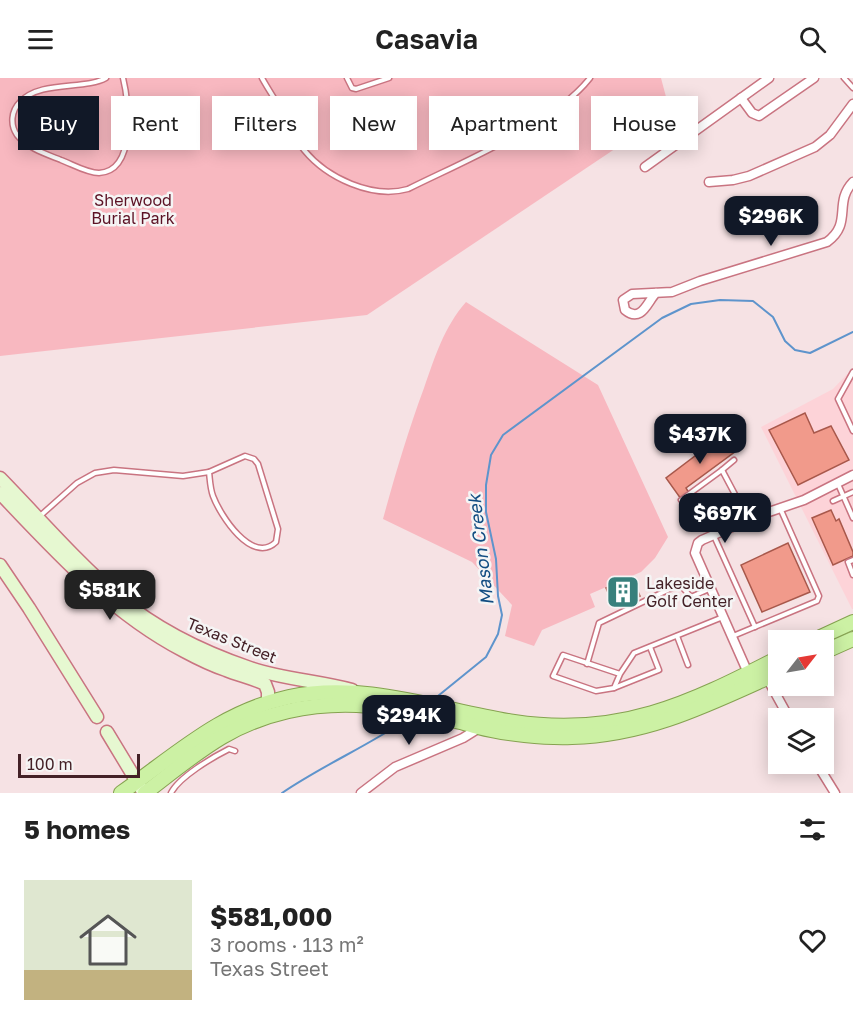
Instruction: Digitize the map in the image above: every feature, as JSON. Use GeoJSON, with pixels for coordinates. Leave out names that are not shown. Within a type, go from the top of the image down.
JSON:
{"type":"FeatureCollection","features":[{"type":"Feature","properties":{"kind":"main road","name":"Texas Street"},"geometry":{"type":"LineString","coordinates":[[0,478],[34,521],[91,585],[135,621],[192,655],[265,684],[268,703]]}},
{"type":"Feature","properties":{"kind":"main road","name":"Texas Street"},"geometry":{"type":"LineString","coordinates":[[0,493],[118,597],[190,643],[256,670],[368,694]]}},
{"type":"Feature","properties":{"kind":"main road"},"geometry":{"type":"LineString","coordinates":[[0,565],[97,717]]}},
{"type":"Feature","properties":{"kind":"main road"},"geometry":{"type":"LineString","coordinates":[[834,631],[853,622]]}},
{"type":"Feature","properties":{"kind":"main road"},"geometry":{"type":"LineString","coordinates":[[834,648],[853,639]]}},
{"type":"Feature","properties":{"kind":"main road"},"geometry":{"type":"LineString","coordinates":[[142,789],[220,722],[268,703],[312,693],[368,694],[394,704],[465,717],[542,725],[588,726],[615,723],[661,712],[695,699],[768,663]]}},
{"type":"Feature","properties":{"kind":"main road"},"geometry":{"type":"LineString","coordinates":[[465,717],[479,728],[545,736],[571,737],[626,731],[673,719],[768,677]]}},
{"type":"Feature","properties":{"kind":"main road"},"geometry":{"type":"LineString","coordinates":[[121,793],[142,789],[224,736],[266,717],[330,705],[394,704]]}},
{"type":"Feature","properties":{"kind":"main road"},"geometry":{"type":"LineString","coordinates":[[106,732],[142,789]]}},
{"type":"Feature","properties":{"kind":"street"},"geometry":{"type":"LineString","coordinates":[[645,167],[769,78]]}},
{"type":"Feature","properties":{"kind":"street"},"geometry":{"type":"LineString","coordinates":[[741,98],[753,113],[759,116],[814,78]]}},
{"type":"Feature","properties":{"kind":"street"},"geometry":{"type":"LineString","coordinates":[[709,182],[749,176],[815,147],[830,135],[853,104]]}},
{"type":"Feature","properties":{"kind":"street"},"geometry":{"type":"LineString","coordinates":[[656,293],[672,292],[827,242],[841,232],[845,218],[845,193],[853,182]]}},
{"type":"Feature","properties":{"kind":"street"},"geometry":{"type":"LineString","coordinates":[[748,674],[695,553],[698,543],[749,520],[804,500],[853,475]]}},
{"type":"Feature","properties":{"kind":"street"},"geometry":{"type":"LineString","coordinates":[[361,793],[395,767],[463,738],[479,728]]}},
{"type":"Feature","properties":{"kind":"street"},"geometry":{"type":"LineString","coordinates":[[824,774],[836,793]]}},
{"type":"Feature","properties":{"kind":"lane"},"geometry":{"type":"LineString","coordinates":[[106,78],[98,82],[51,88],[22,99],[12,116],[14,129],[19,137],[43,153],[91,171],[101,173],[114,168],[123,158],[127,136],[127,99],[123,78]]}},
{"type":"Feature","properties":{"kind":"lane"},"geometry":{"type":"LineString","coordinates":[[262,78],[296,140],[314,160],[329,172],[350,183],[390,192],[408,189],[533,124],[574,94],[590,78]]}},
{"type":"Feature","properties":{"kind":"lane"},"geometry":{"type":"LineString","coordinates":[[347,78],[352,88],[357,89],[389,78]]}},
{"type":"Feature","properties":{"kind":"lane"},"geometry":{"type":"LineString","coordinates":[[844,78],[853,88]]}},
{"type":"Feature","properties":{"kind":"lane"},"geometry":{"type":"LineString","coordinates":[[853,372],[838,399],[853,431]]}},
{"type":"Feature","properties":{"kind":"lane"},"geometry":{"type":"LineString","coordinates":[[34,521],[76,483],[95,472],[114,470],[183,476],[209,472],[240,456],[249,456],[258,464],[278,529],[276,542],[273,545],[268,548],[256,547],[242,538],[219,508],[213,495],[209,472]]}},
{"type":"Feature","properties":{"kind":"lane"},"geometry":{"type":"LineString","coordinates":[[681,500],[734,460]]}},
{"type":"Feature","properties":{"kind":"lane"},"geometry":{"type":"LineString","coordinates":[[722,470],[749,520]]}},
{"type":"Feature","properties":{"kind":"lane"},"geometry":{"type":"LineString","coordinates":[[838,483],[853,518]]}},
{"type":"Feature","properties":{"kind":"lane"},"geometry":{"type":"LineString","coordinates":[[833,501],[853,492]]}},
{"type":"Feature","properties":{"kind":"lane"},"geometry":{"type":"LineString","coordinates":[[732,637],[818,601],[819,596],[780,508]]}},
{"type":"Feature","properties":{"kind":"lane"},"geometry":{"type":"LineString","coordinates":[[714,535],[755,627]]}},
{"type":"Feature","properties":{"kind":"lane"},"geometry":{"type":"LineString","coordinates":[[853,560],[848,562],[853,575]]}},
{"type":"Feature","properties":{"kind":"lane"},"geometry":{"type":"LineString","coordinates":[[587,664],[599,623],[674,587],[682,587],[691,597],[710,588]]}},
{"type":"Feature","properties":{"kind":"lane"},"geometry":{"type":"LineString","coordinates":[[614,688],[634,653],[723,617]]}},
{"type":"Feature","properties":{"kind":"lane"},"geometry":{"type":"LineString","coordinates":[[677,636],[688,665]]}},
{"type":"Feature","properties":{"kind":"lane"},"geometry":{"type":"LineString","coordinates":[[620,674],[563,655],[553,676],[596,691],[614,688],[658,670],[650,647]]}},
{"type":"Feature","properties":{"kind":"lane"},"geometry":{"type":"LineString","coordinates":[[171,793],[177,785],[217,755],[229,748],[235,751]]}},
{"type":"Feature","properties":{"kind":"shaded area"},"geometry":{"type":"Polygon","coordinates":[[[853,368],[852,609],[761,427],[833,389],[853,368]]]}},
{"type":"Feature","properties":{"kind":"green space","name":"Sherwood Burial Park"},"geometry":{"type":"Polygon","coordinates":[[[0,78],[661,78],[666,96],[591,96],[591,150],[613,150],[367,315],[0,356],[0,78]]]}},
{"type":"Feature","properties":{"kind":"green space"},"geometry":{"type":"Polygon","coordinates":[[[466,302],[598,385],[668,537],[655,558],[641,572],[590,594],[595,607],[542,630],[534,646],[505,636],[512,605],[472,562],[383,519],[407,437],[436,354],[446,332],[466,302]]]}},
{"type":"Feature","properties":{"kind":"building"},"geometry":{"type":"Polygon","coordinates":[[[805,413],[814,433],[831,426],[849,460],[798,485],[769,430],[805,413]]]}},
{"type":"Feature","properties":{"kind":"building"},"geometry":{"type":"Polygon","coordinates":[[[724,434],[736,451],[686,488],[689,493],[681,499],[666,478],[724,434]]]}},
{"type":"Feature","properties":{"kind":"building"},"geometry":{"type":"Polygon","coordinates":[[[831,510],[836,521],[839,519],[853,552],[853,556],[833,565],[812,518],[831,510]]]}},
{"type":"Feature","properties":{"kind":"building"},"geometry":{"type":"Polygon","coordinates":[[[788,543],[810,592],[762,612],[741,565],[788,543]]]}},
{"type":"Feature","properties":{"kind":"building","name":"Lakeside Golf Center"},"geometry":{"type":"Polygon","coordinates":[[[632,577],[640,596],[614,607],[606,588],[632,577]]]}},
{"type":"Feature","properties":{"kind":"waterway","name":"Mason Creek"},"geometry":{"type":"LineString","coordinates":[[433,700],[486,657],[498,634],[502,615],[498,596],[496,559],[486,512],[486,485],[491,455],[503,435],[662,318],[691,304],[720,300],[753,301],[773,317],[785,341],[795,350],[810,353],[853,332]]}},
{"type":"Feature","properties":{"kind":"waterway","name":"Mason Creek"},"geometry":{"type":"LineString","coordinates":[[282,793],[409,718]]}},
{"type":"Feature","properties":{"kind":"place","name":"Lakeside Golf Center"},"geometry":{"type":"Point","coordinates":[623,592]}}]}
